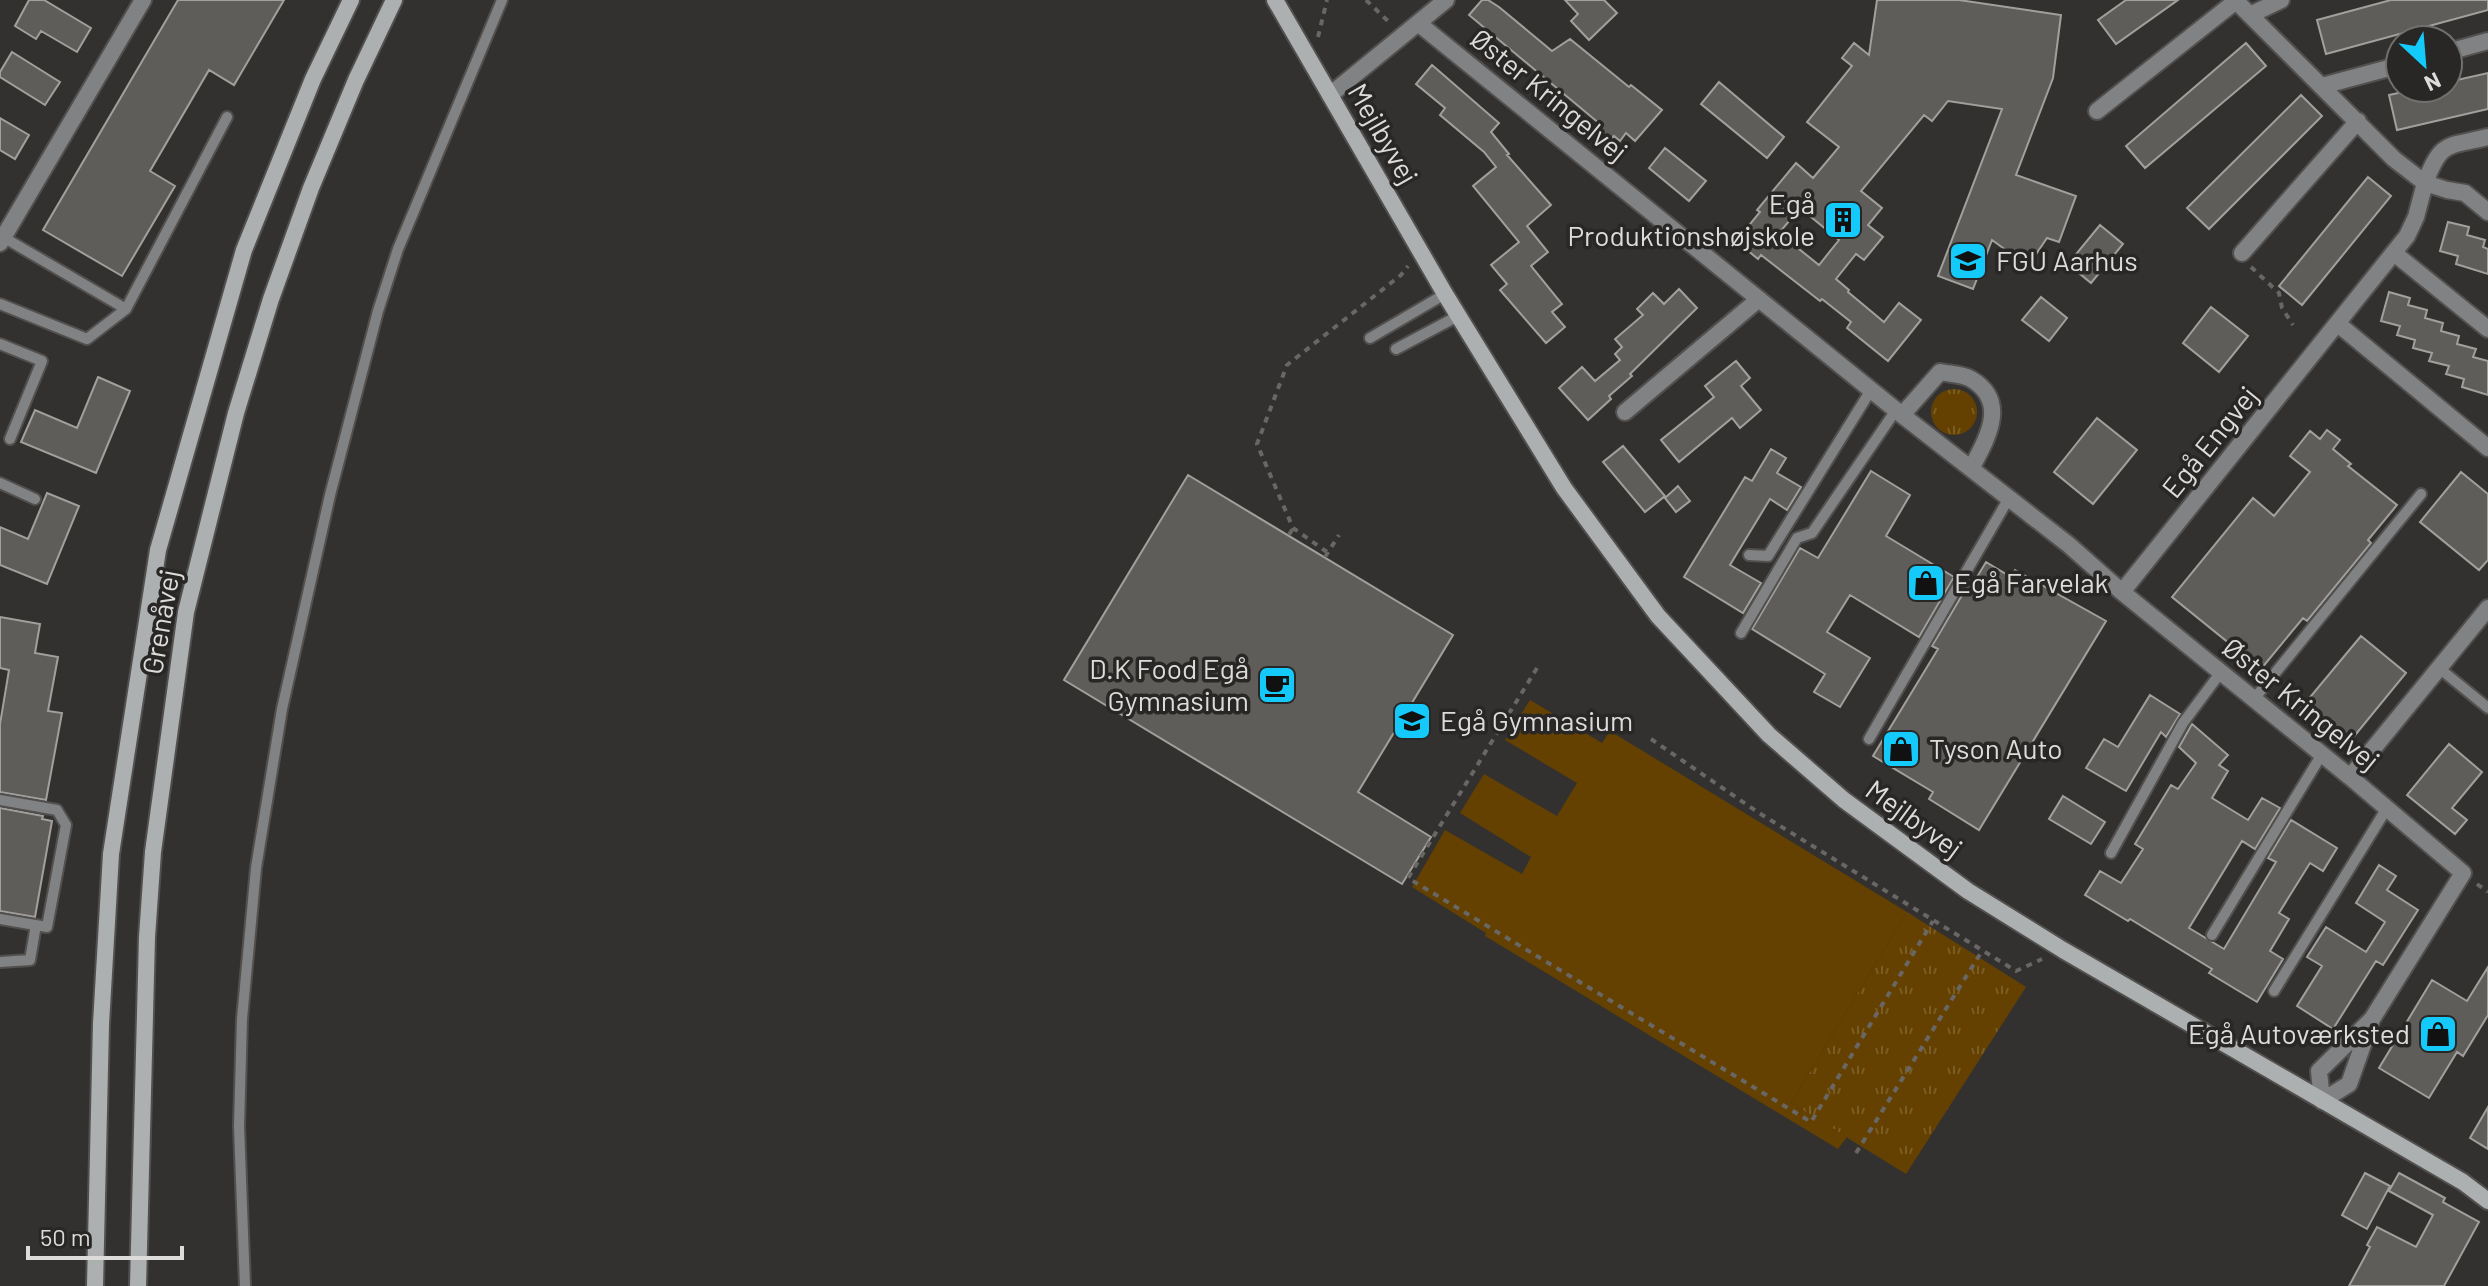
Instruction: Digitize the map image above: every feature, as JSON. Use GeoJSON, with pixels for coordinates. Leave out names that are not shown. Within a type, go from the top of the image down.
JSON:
{"type":"FeatureCollection","features":[{"type":"Feature","properties":{"kind":"main road","name":"Grenåvej"},"geometry":{"type":"LineString","coordinates":[[95,1286],[101,1024],[111,854],[158,550],[244,250],[313,79],[351,0]]}},
{"type":"Feature","properties":{"kind":"main road","name":"Grenåvej"},"geometry":{"type":"LineString","coordinates":[[138,1286],[147,937],[153,852],[186,612],[236,413],[271,299],[311,188],[356,80],[394,0]]}},
{"type":"Feature","properties":{"kind":"main road","name":"Mejlbyvej"},"geometry":{"type":"LineString","coordinates":[[1275,0],[1420,252],[1564,488],[1658,616],[1769,735],[1844,800],[1955,882],[2063,950],[2463,1182],[2488,1201]]}},
{"type":"Feature","properties":{"kind":"street"},"geometry":{"type":"LineString","coordinates":[[2,240],[143,0]]}},
{"type":"Feature","properties":{"kind":"street"},"geometry":{"type":"LineString","coordinates":[[1330,95],[1446,0]]}},
{"type":"Feature","properties":{"kind":"street"},"geometry":{"type":"LineString","coordinates":[[2097,111],[2236,0],[2394,159],[2425,183],[2465,193],[2488,212]]}},
{"type":"Feature","properties":{"kind":"street"},"geometry":{"type":"LineString","coordinates":[[2250,15],[2281,0]]}},
{"type":"Feature","properties":{"kind":"street","name":"Øster Kringelvej"},"geometry":{"type":"LineString","coordinates":[[1418,23],[1871,390],[2069,545],[2463,873],[2372,1019],[2349,1084],[2322,1101],[2319,1071],[2372,1019]]}},
{"type":"Feature","properties":{"kind":"street"},"geometry":{"type":"LineString","coordinates":[[2464,48],[2488,41]]}},
{"type":"Feature","properties":{"kind":"street"},"geometry":{"type":"LineString","coordinates":[[2322,86],[2384,69]]}},
{"type":"Feature","properties":{"kind":"street"},"geometry":{"type":"LineString","coordinates":[[2242,253],[2358,121]]}},
{"type":"Feature","properties":{"kind":"street","name":"Egå Engvej"},"geometry":{"type":"LineString","coordinates":[[2122,592],[2407,236],[2433,160],[2444,148],[2488,137]]}},
{"type":"Feature","properties":{"kind":"street"},"geometry":{"type":"LineString","coordinates":[[2394,253],[2488,329]]}},
{"type":"Feature","properties":{"kind":"street"},"geometry":{"type":"LineString","coordinates":[[1625,412],[1759,299]]}},
{"type":"Feature","properties":{"kind":"street"},"geometry":{"type":"LineString","coordinates":[[2338,324],[2488,448]]}},
{"type":"Feature","properties":{"kind":"street"},"geometry":{"type":"LineString","coordinates":[[1899,412],[1940,372],[1970,378],[1986,393],[1993,409],[1991,431],[1971,469]]}},
{"type":"Feature","properties":{"kind":"street"},"geometry":{"type":"LineString","coordinates":[[2350,777],[2488,608]]}},
{"type":"Feature","properties":{"kind":"lane"},"geometry":{"type":"LineString","coordinates":[[245,1286],[239,1126],[242,1019],[256,868],[282,709],[326,510],[378,311],[398,249],[502,0]]}},
{"type":"Feature","properties":{"kind":"lane"},"geometry":{"type":"LineString","coordinates":[[0,304],[87,339],[126,309],[227,117]]}},
{"type":"Feature","properties":{"kind":"lane"},"geometry":{"type":"LineString","coordinates":[[2,240],[126,309]]}},
{"type":"Feature","properties":{"kind":"lane"},"geometry":{"type":"LineString","coordinates":[[1370,338],[1445,294]]}},
{"type":"Feature","properties":{"kind":"lane"},"geometry":{"type":"LineString","coordinates":[[1396,349],[1458,316]]}},
{"type":"Feature","properties":{"kind":"lane"},"geometry":{"type":"LineString","coordinates":[[0,344],[42,361],[10,439]]}},
{"type":"Feature","properties":{"kind":"lane"},"geometry":{"type":"LineString","coordinates":[[1749,555],[1768,556],[1871,390]]}},
{"type":"Feature","properties":{"kind":"lane"},"geometry":{"type":"LineString","coordinates":[[1741,633],[1797,538],[1812,533],[1899,412]]}},
{"type":"Feature","properties":{"kind":"lane"},"geometry":{"type":"LineString","coordinates":[[0,483],[35,499]]}},
{"type":"Feature","properties":{"kind":"lane"},"geometry":{"type":"LineString","coordinates":[[2254,699],[2421,494]]}},
{"type":"Feature","properties":{"kind":"lane"},"geometry":{"type":"LineString","coordinates":[[1869,739],[2009,498]]}},
{"type":"Feature","properties":{"kind":"lane"},"geometry":{"type":"LineString","coordinates":[[2439,668],[2488,708]]}},
{"type":"Feature","properties":{"kind":"lane"},"geometry":{"type":"LineString","coordinates":[[2111,853],[2183,723],[2221,672]]}},
{"type":"Feature","properties":{"kind":"lane"},"geometry":{"type":"LineString","coordinates":[[2212,935],[2322,754]]}},
{"type":"Feature","properties":{"kind":"lane"},"geometry":{"type":"LineString","coordinates":[[0,800],[57,810],[66,825],[47,927],[0,919]]}},
{"type":"Feature","properties":{"kind":"lane"},"geometry":{"type":"LineString","coordinates":[[2274,991],[2387,808]]}},
{"type":"Feature","properties":{"kind":"lane"},"geometry":{"type":"LineString","coordinates":[[0,962],[30,960],[36,925]]}},
{"type":"Feature","properties":{"kind":"path"},"geometry":{"type":"LineString","coordinates":[[1312,63],[1327,0]]}},
{"type":"Feature","properties":{"kind":"path"},"geometry":{"type":"LineString","coordinates":[[1366,0],[1403,35]]}},
{"type":"Feature","properties":{"kind":"path"},"geometry":{"type":"LineString","coordinates":[[1339,535],[1326,555],[1293,528],[1257,444],[1287,365],[1401,275],[1420,252]]}},
{"type":"Feature","properties":{"kind":"path"},"geometry":{"type":"LineString","coordinates":[[2242,253],[2253,270],[2279,293],[2282,308],[2293,325]]}},
{"type":"Feature","properties":{"kind":"path"},"geometry":{"type":"LineString","coordinates":[[1289,535],[1293,528]]}},
{"type":"Feature","properties":{"kind":"path"},"geometry":{"type":"LineString","coordinates":[[1537,668],[1408,878],[1811,1122],[1933,921]]}},
{"type":"Feature","properties":{"kind":"path"},"geometry":{"type":"LineString","coordinates":[[1651,739],[1759,813],[2016,971],[2063,950]]}},
{"type":"Feature","properties":{"kind":"path"},"geometry":{"type":"LineString","coordinates":[[1856,1153],[1982,951]]}},
{"type":"Feature","properties":{"kind":"green space"},"geometry":{"type":"Polygon","coordinates":[[[1954,389],[1971,395],[1977,412],[1971,429],[1954,435],[1937,429],[1931,412],[1937,395],[1954,389]]]}},
{"type":"Feature","properties":{"kind":"green space"},"geometry":{"type":"Polygon","coordinates":[[[1530,700],[1602,743],[1610,731],[1907,912],[1791,1103],[1847,1137],[1838,1149],[1485,936],[1486,933],[1412,887],[1445,830],[1522,874],[1531,857],[1460,813],[1484,774],[1557,816],[1577,783],[1505,740],[1530,700]]]}},
{"type":"Feature","properties":{"kind":"green space"},"geometry":{"type":"Polygon","coordinates":[[[1907,912],[2026,987],[1906,1174],[1791,1103],[1907,912]]]}},
{"type":"Feature","properties":{"kind":"building"},"geometry":{"type":"Polygon","coordinates":[[[29,0],[44,0],[91,28],[77,52],[41,31],[36,39],[15,26],[29,0]]]}},
{"type":"Feature","properties":{"kind":"building"},"geometry":{"type":"Polygon","coordinates":[[[178,0],[284,0],[234,85],[209,70],[150,171],[175,186],[122,276],[43,230],[178,0]]]}},
{"type":"Feature","properties":{"kind":"building"},"geometry":{"type":"Polygon","coordinates":[[[1482,0],[1499,7],[1552,51],[1570,39],[1662,110],[1635,141],[1626,133],[1620,141],[1614,136],[1604,147],[1590,135],[1600,124],[1469,15],[1482,0]]]}},
{"type":"Feature","properties":{"kind":"building"},"geometry":{"type":"Polygon","coordinates":[[[1565,0],[1604,0],[1617,13],[1589,40],[1571,21],[1578,14],[1565,0]]]}},
{"type":"Feature","properties":{"kind":"building"},"geometry":{"type":"Polygon","coordinates":[[[1877,0],[1959,0],[2061,15],[2053,78],[2016,175],[2076,196],[2059,242],[2047,238],[2028,266],[1992,240],[1973,289],[1938,276],[2002,109],[1948,101],[1932,121],[1924,115],[1861,191],[1882,208],[1868,225],[1883,237],[1864,260],[1856,254],[1836,279],[1884,322],[1899,303],[1921,320],[1888,361],[1847,328],[1851,322],[1822,299],[1820,301],[1761,255],[1758,259],[1736,241],[1796,163],[1813,178],[1839,147],[1807,122],[1852,66],[1842,58],[1854,43],[1869,55],[1877,0]],[[1800,208],[1779,233],[1819,265],[1839,240],[1800,208]]]}},
{"type":"Feature","properties":{"kind":"building"},"geometry":{"type":"Polygon","coordinates":[[[2126,0],[2178,0],[2116,44],[2098,20],[2126,0]]]}},
{"type":"Feature","properties":{"kind":"building"},"geometry":{"type":"Polygon","coordinates":[[[2391,0],[2488,0],[2488,10],[2436,24],[2384,24],[2384,38],[2326,54],[2317,20],[2391,0]]]}},
{"type":"Feature","properties":{"kind":"building"},"geometry":{"type":"Polygon","coordinates":[[[2246,43],[2266,66],[2145,168],[2126,146],[2246,43]]]}},
{"type":"Feature","properties":{"kind":"building"},"geometry":{"type":"Polygon","coordinates":[[[12,52],[60,82],[45,105],[0,77],[12,52]]]}},
{"type":"Feature","properties":{"kind":"building"},"geometry":{"type":"Polygon","coordinates":[[[1432,65],[1499,123],[1491,132],[1551,205],[1527,226],[1548,252],[1531,266],[1562,304],[1552,312],[1565,327],[1546,343],[1500,290],[1507,284],[1491,265],[1519,242],[1473,186],[1496,167],[1484,152],[1440,115],[1445,108],[1416,84],[1432,65]]]}},
{"type":"Feature","properties":{"kind":"building"},"geometry":{"type":"Polygon","coordinates":[[[2488,73],[2488,109],[2397,130],[2391,104],[2464,104],[2464,78],[2488,73]]]}},
{"type":"Feature","properties":{"kind":"building"},"geometry":{"type":"Polygon","coordinates":[[[1719,82],[1784,137],[1767,158],[1701,104],[1719,82]]]}},
{"type":"Feature","properties":{"kind":"building"},"geometry":{"type":"Polygon","coordinates":[[[2301,95],[2322,116],[2209,229],[2187,208],[2301,95]]]}},
{"type":"Feature","properties":{"kind":"building"},"geometry":{"type":"Polygon","coordinates":[[[0,118],[29,135],[15,159],[0,150],[0,118]]]}},
{"type":"Feature","properties":{"kind":"building"},"geometry":{"type":"Polygon","coordinates":[[[1665,148],[1706,181],[1689,201],[1649,168],[1665,148]]]}},
{"type":"Feature","properties":{"kind":"building"},"geometry":{"type":"Polygon","coordinates":[[[2368,177],[2391,196],[2302,305],[2279,286],[2368,177]]]}},
{"type":"Feature","properties":{"kind":"building"},"geometry":{"type":"Polygon","coordinates":[[[2448,222],[2469,227],[2467,235],[2485,240],[2483,247],[2488,249],[2488,274],[2456,264],[2458,256],[2440,251],[2448,222]]]}},
{"type":"Feature","properties":{"kind":"building"},"geometry":{"type":"Polygon","coordinates":[[[2100,225],[2123,244],[2091,283],[2068,264],[2100,225]]]}},
{"type":"Feature","properties":{"kind":"building"},"geometry":{"type":"Polygon","coordinates":[[[1679,289],[1697,308],[1588,420],[1559,388],[1582,367],[1595,381],[1620,360],[1615,354],[1622,347],[1615,339],[1643,315],[1637,309],[1653,293],[1664,304],[1679,289]]]}},
{"type":"Feature","properties":{"kind":"building"},"geometry":{"type":"Polygon","coordinates":[[[2389,292],[2410,298],[2408,305],[2427,310],[2425,318],[2443,323],[2441,331],[2459,336],[2457,344],[2476,349],[2473,357],[2488,361],[2488,395],[2462,387],[2464,379],[2446,374],[2449,366],[2429,361],[2432,353],[2413,348],[2415,340],[2397,335],[2400,326],[2381,321],[2389,292]]]}},
{"type":"Feature","properties":{"kind":"building"},"geometry":{"type":"Polygon","coordinates":[[[2041,297],[2067,318],[2049,341],[2022,320],[2041,297]]]}},
{"type":"Feature","properties":{"kind":"building"},"geometry":{"type":"Polygon","coordinates":[[[2211,307],[2248,336],[2219,372],[2183,343],[2211,307]]]}},
{"type":"Feature","properties":{"kind":"building"},"geometry":{"type":"Polygon","coordinates":[[[1736,361],[1750,378],[1741,386],[1761,410],[1740,428],[1732,418],[1679,462],[1661,440],[1714,397],[1705,386],[1736,361]]]}},
{"type":"Feature","properties":{"kind":"building"},"geometry":{"type":"Polygon","coordinates":[[[98,377],[130,391],[96,473],[21,442],[35,410],[77,428],[98,377]]]}},
{"type":"Feature","properties":{"kind":"building"},"geometry":{"type":"Polygon","coordinates":[[[2097,418],[2137,450],[2093,504],[2054,472],[2097,418]]]}},
{"type":"Feature","properties":{"kind":"building"},"geometry":{"type":"Polygon","coordinates":[[[2327,430],[2340,440],[2333,449],[2351,464],[2348,466],[2397,505],[2368,540],[2371,543],[2307,621],[2303,618],[2261,669],[2172,597],[2253,498],[2274,516],[2310,472],[2290,456],[2310,431],[2320,439],[2327,430]]]}},
{"type":"Feature","properties":{"kind":"building"},"geometry":{"type":"Polygon","coordinates":[[[1623,446],[1665,496],[1645,512],[1603,462],[1623,446]]]}},
{"type":"Feature","properties":{"kind":"building"},"geometry":{"type":"Polygon","coordinates":[[[1771,449],[1786,458],[1777,473],[1801,487],[1787,510],[1770,499],[1730,565],[1761,583],[1743,613],[1684,577],[1745,477],[1752,481],[1771,449]]]}},
{"type":"Feature","properties":{"kind":"building"},"geometry":{"type":"Polygon","coordinates":[[[1871,471],[1910,495],[1886,536],[1954,577],[1919,637],[1850,595],[1827,632],[1870,658],[1840,707],[1814,692],[1825,674],[1752,629],[1800,548],[1818,558],[1871,471]]]}},
{"type":"Feature","properties":{"kind":"building"},"geometry":{"type":"Polygon","coordinates":[[[2461,472],[2488,494],[2488,560],[2479,570],[2420,522],[2461,472]]]}},
{"type":"Feature","properties":{"kind":"building"},"geometry":{"type":"Polygon","coordinates":[[[1188,475],[1453,635],[1358,792],[1431,837],[1402,884],[1064,680],[1188,475]]]}},
{"type":"Feature","properties":{"kind":"building"},"geometry":{"type":"Polygon","coordinates":[[[1678,486],[1690,501],[1676,512],[1665,498],[1678,486]]]}},
{"type":"Feature","properties":{"kind":"building"},"geometry":{"type":"Polygon","coordinates":[[[47,493],[79,506],[47,584],[0,565],[0,527],[28,539],[47,493]]]}},
{"type":"Feature","properties":{"kind":"building"},"geometry":{"type":"Polygon","coordinates":[[[1986,562],[2011,577],[2015,570],[2106,621],[1979,830],[1929,799],[1933,792],[1873,756],[1938,649],[1932,646],[1968,585],[1971,587],[1986,562]]]}},
{"type":"Feature","properties":{"kind":"building"},"geometry":{"type":"Polygon","coordinates":[[[0,617],[40,624],[35,653],[58,657],[48,711],[62,713],[46,800],[0,792],[0,724],[9,670],[0,668],[0,617]]]}},
{"type":"Feature","properties":{"kind":"building"},"geometry":{"type":"Polygon","coordinates":[[[2361,636],[2406,673],[2347,745],[2301,708],[2361,636]]]}},
{"type":"Feature","properties":{"kind":"building"},"geometry":{"type":"Polygon","coordinates":[[[2150,695],[2180,714],[2166,737],[2161,732],[2126,791],[2086,768],[2104,739],[2118,747],[2150,695]]]}},
{"type":"Feature","properties":{"kind":"building"},"geometry":{"type":"Polygon","coordinates":[[[2192,724],[2228,755],[2219,765],[2228,771],[2212,798],[2248,820],[2262,798],[2280,808],[2255,849],[2242,841],[2189,928],[2224,949],[2276,862],[2268,858],[2291,820],[2337,848],[2323,871],[2310,863],[2279,913],[2289,919],[2270,951],[2283,959],[2257,1002],[2209,973],[2212,969],[2085,895],[2100,871],[2121,883],[2143,849],[2135,844],[2171,785],[2178,789],[2196,763],[2179,747],[2192,724]]]}},
{"type":"Feature","properties":{"kind":"building"},"geometry":{"type":"Polygon","coordinates":[[[2449,744],[2482,772],[2452,808],[2467,820],[2455,834],[2407,795],[2449,744]]]}},
{"type":"Feature","properties":{"kind":"building"},"geometry":{"type":"Polygon","coordinates":[[[2063,796],[2105,822],[2091,844],[2049,819],[2063,796]]]}},
{"type":"Feature","properties":{"kind":"building"},"geometry":{"type":"Polygon","coordinates":[[[0,808],[43,816],[42,819],[52,821],[35,917],[0,911],[0,808]]]}},
{"type":"Feature","properties":{"kind":"building"},"geometry":{"type":"Polygon","coordinates":[[[2379,865],[2396,876],[2387,890],[2418,910],[2383,965],[2376,961],[2333,1029],[2297,1006],[2322,966],[2307,957],[2326,927],[2366,952],[2385,922],[2356,903],[2379,865]]]}},
{"type":"Feature","properties":{"kind":"building","name":"Egå Autoværksted"},"geometry":{"type":"Polygon","coordinates":[[[2488,967],[2488,1015],[2463,1056],[2457,1052],[2429,1098],[2379,1068],[2432,980],[2467,1001],[2488,967]]]}},
{"type":"Feature","properties":{"kind":"building"},"geometry":{"type":"Polygon","coordinates":[[[2488,1107],[2488,1149],[2470,1138],[2488,1107]]]}},
{"type":"Feature","properties":{"kind":"building"},"geometry":{"type":"Polygon","coordinates":[[[2365,1173],[2390,1186],[2367,1229],[2342,1215],[2365,1173]]]}},
{"type":"Feature","properties":{"kind":"building"},"geometry":{"type":"Polygon","coordinates":[[[2399,1173],[2445,1198],[2443,1202],[2479,1222],[2444,1286],[2349,1286],[2377,1227],[2416,1247],[2433,1215],[2389,1191],[2399,1173]]]}},
{"type":"Feature","properties":{"kind":"place","name":"Egå Produktionshøjskole"},"geometry":{"type":"Point","coordinates":[1843,220]}},
{"type":"Feature","properties":{"kind":"place","name":"FGU Aarhus"},"geometry":{"type":"Point","coordinates":[1968,261]}},
{"type":"Feature","properties":{"kind":"place","name":"Egå Farvelak"},"geometry":{"type":"Point","coordinates":[1926,583]}},
{"type":"Feature","properties":{"kind":"place","name":"D.K Food Egå Gymnasium"},"geometry":{"type":"Point","coordinates":[1277,685]}},
{"type":"Feature","properties":{"kind":"place","name":"Egå Gymnasium"},"geometry":{"type":"Point","coordinates":[1412,721]}},
{"type":"Feature","properties":{"kind":"place","name":"Tyson Auto"},"geometry":{"type":"Point","coordinates":[1901,749]}},
{"type":"Feature","properties":{"kind":"place","name":"Egå Autoværksted"},"geometry":{"type":"Point","coordinates":[2438,1034]}}]}
